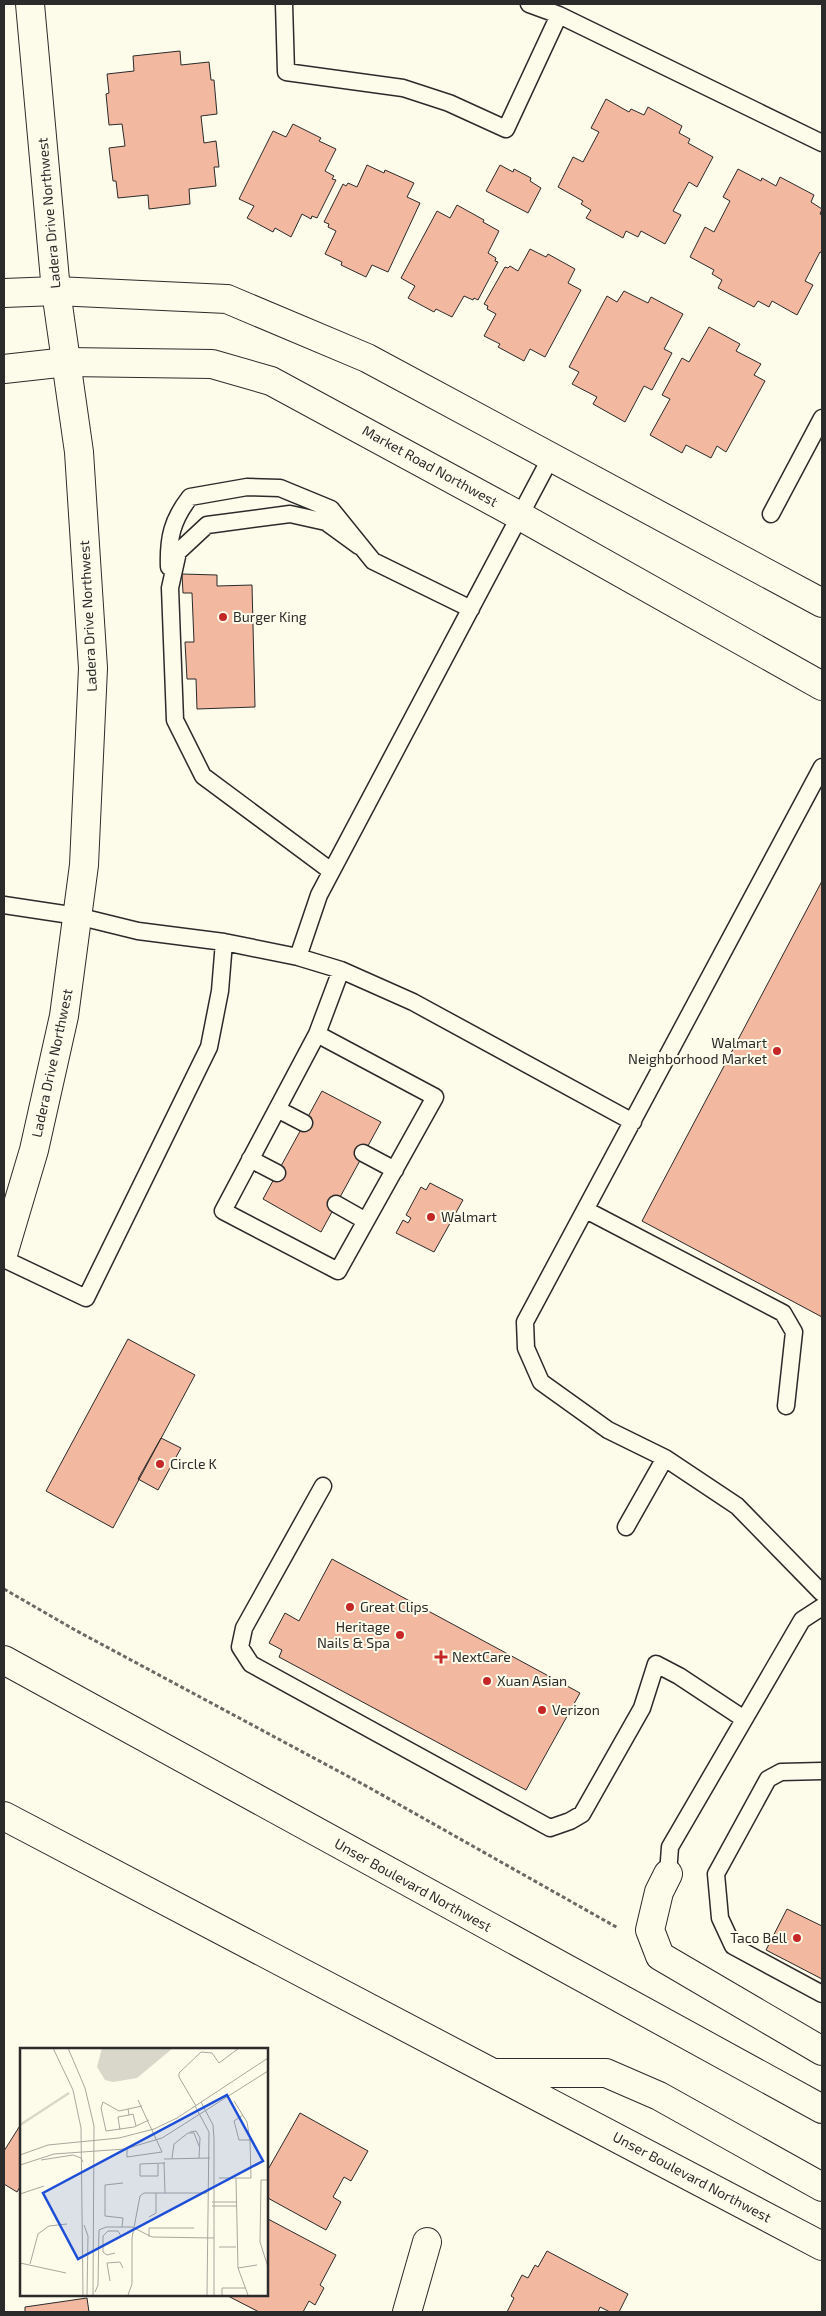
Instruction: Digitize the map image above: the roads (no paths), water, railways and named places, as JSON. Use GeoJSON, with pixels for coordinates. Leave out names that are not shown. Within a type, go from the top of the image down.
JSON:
{"type":"FeatureCollection","features":[{"type":"Feature","properties":{"kind":"main road","name":"Ladera Drive Northwest"},"geometry":{"type":"LineString","coordinates":[[4,1252],[34,1150],[64,1016],[85,856],[93,668],[79,452],[56,291],[30,4]]}},
{"type":"Feature","properties":{"kind":"main road"},"geometry":{"type":"LineString","coordinates":[[4,293],[56,291],[227,299],[367,358],[822,603]]}},
{"type":"Feature","properties":{"kind":"main road","name":"Market Road Northwest"},"geometry":{"type":"LineString","coordinates":[[4,369],[67,362],[212,364],[271,381],[520,516],[822,686]]}},
{"type":"Feature","properties":{"kind":"main road","name":"Unser Boulevard Northwest"},"geometry":{"type":"LineString","coordinates":[[4,1660],[822,2109]]}},
{"type":"Feature","properties":{"kind":"main road","name":"Unser Boulevard Northwest"},"geometry":{"type":"LineString","coordinates":[[4,1816],[822,2246]]}},
{"type":"Feature","properties":{"kind":"main road"},"geometry":{"type":"LineString","coordinates":[[668,1874],[659,1892],[650,1930],[660,1956],[822,2051]]}},
{"type":"Feature","properties":{"kind":"main road"},"geometry":{"type":"LineString","coordinates":[[492,2073],[606,2073],[659,2096],[822,2187]]}},
{"type":"Feature","properties":{"kind":"main road"},"geometry":{"type":"LineString","coordinates":[[407,2312],[427,2242]]}},
{"type":"Feature","properties":{"kind":"lane"},"geometry":{"type":"LineString","coordinates":[[284,4],[286,72],[403,88],[449,103],[506,129],[560,15]]}},
{"type":"Feature","properties":{"kind":"lane"},"geometry":{"type":"LineString","coordinates":[[529,4],[560,15],[822,143]]}},
{"type":"Feature","properties":{"kind":"lane"},"geometry":{"type":"LineString","coordinates":[[771,514],[822,418]]}},
{"type":"Feature","properties":{"kind":"lane"},"geometry":{"type":"LineString","coordinates":[[298,957],[319,895],[331,871],[472,609],[551,457]]}},
{"type":"Feature","properties":{"kind":"lane"},"geometry":{"type":"LineString","coordinates":[[331,871],[203,776],[175,720],[168,542],[178,512],[190,496],[247,487],[280,488],[331,509],[373,561],[472,609]]}},
{"type":"Feature","properties":{"kind":"lane"},"geometry":{"type":"LineString","coordinates":[[170,588],[178,552],[207,525],[290,514],[326,522],[359,546]]}},
{"type":"Feature","properties":{"kind":"lane"},"geometry":{"type":"LineString","coordinates":[[822,767],[525,1322],[526,1348],[541,1382],[608,1430],[665,1458],[736,1506],[822,1593]]}},
{"type":"Feature","properties":{"kind":"lane"},"geometry":{"type":"LineString","coordinates":[[4,905],[77,916],[138,931],[224,942],[298,957],[341,970],[413,1002],[633,1122]]}},
{"type":"Feature","properties":{"kind":"lane"},"geometry":{"type":"LineString","coordinates":[[4,1259],[86,1298],[209,1047],[220,990],[224,942]]}},
{"type":"Feature","properties":{"kind":"lane"},"geometry":{"type":"LineString","coordinates":[[317,1034],[435,1096],[338,1271],[223,1211],[317,1034],[341,970]]}},
{"type":"Feature","properties":{"kind":"lane"},"geometry":{"type":"LineString","coordinates":[[277,1109],[304,1123]]}},
{"type":"Feature","properties":{"kind":"lane"},"geometry":{"type":"LineString","coordinates":[[364,1154],[395,1170]]}},
{"type":"Feature","properties":{"kind":"lane"},"geometry":{"type":"LineString","coordinates":[[250,1159],[277,1173]]}},
{"type":"Feature","properties":{"kind":"lane"},"geometry":{"type":"LineString","coordinates":[[336,1204],[366,1220]]}},
{"type":"Feature","properties":{"kind":"lane"},"geometry":{"type":"LineString","coordinates":[[586,1210],[783,1313],[794,1332],[786,1406]]}},
{"type":"Feature","properties":{"kind":"lane"},"geometry":{"type":"LineString","coordinates":[[626,1527],[665,1458]]}},
{"type":"Feature","properties":{"kind":"lane"},"geometry":{"type":"LineString","coordinates":[[323,1486],[244,1628],[240,1647],[251,1664],[550,1828],[570,1822],[582,1814],[642,1708],[656,1664],[679,1676],[744,1719]]}},
{"type":"Feature","properties":{"kind":"lane"},"geometry":{"type":"LineString","coordinates":[[668,1874],[670,1847],[744,1719],[802,1620],[822,1608]]}},
{"type":"Feature","properties":{"kind":"lane"},"geometry":{"type":"LineString","coordinates":[[822,1771],[781,1772],[768,1779],[716,1874],[720,1918],[733,1946],[822,1994]]}},
{"type":"Feature","properties":{"kind":"place","name":"Burger King"},"geometry":{"type":"Point","coordinates":[223,617]}},
{"type":"Feature","properties":{"kind":"place","name":"Walmart Neighborhood Market"},"geometry":{"type":"Point","coordinates":[777,1051]}},
{"type":"Feature","properties":{"kind":"place","name":"Walmart"},"geometry":{"type":"Point","coordinates":[431,1217]}},
{"type":"Feature","properties":{"kind":"place","name":"Circle K"},"geometry":{"type":"Point","coordinates":[160,1464]}},
{"type":"Feature","properties":{"kind":"place","name":"Great Clips"},"geometry":{"type":"Point","coordinates":[350,1607]}},
{"type":"Feature","properties":{"kind":"place","name":"Heritage Nails & Spa"},"geometry":{"type":"Point","coordinates":[400,1635]}},
{"type":"Feature","properties":{"kind":"place","name":"NextCare"},"geometry":{"type":"Point","coordinates":[441,1657]}},
{"type":"Feature","properties":{"kind":"place","name":"Xuan Asian"},"geometry":{"type":"Point","coordinates":[487,1681]}},
{"type":"Feature","properties":{"kind":"place","name":"Verizon"},"geometry":{"type":"Point","coordinates":[542,1710]}},
{"type":"Feature","properties":{"kind":"place","name":"Taco Bell"},"geometry":{"type":"Point","coordinates":[797,1938]}}]}
